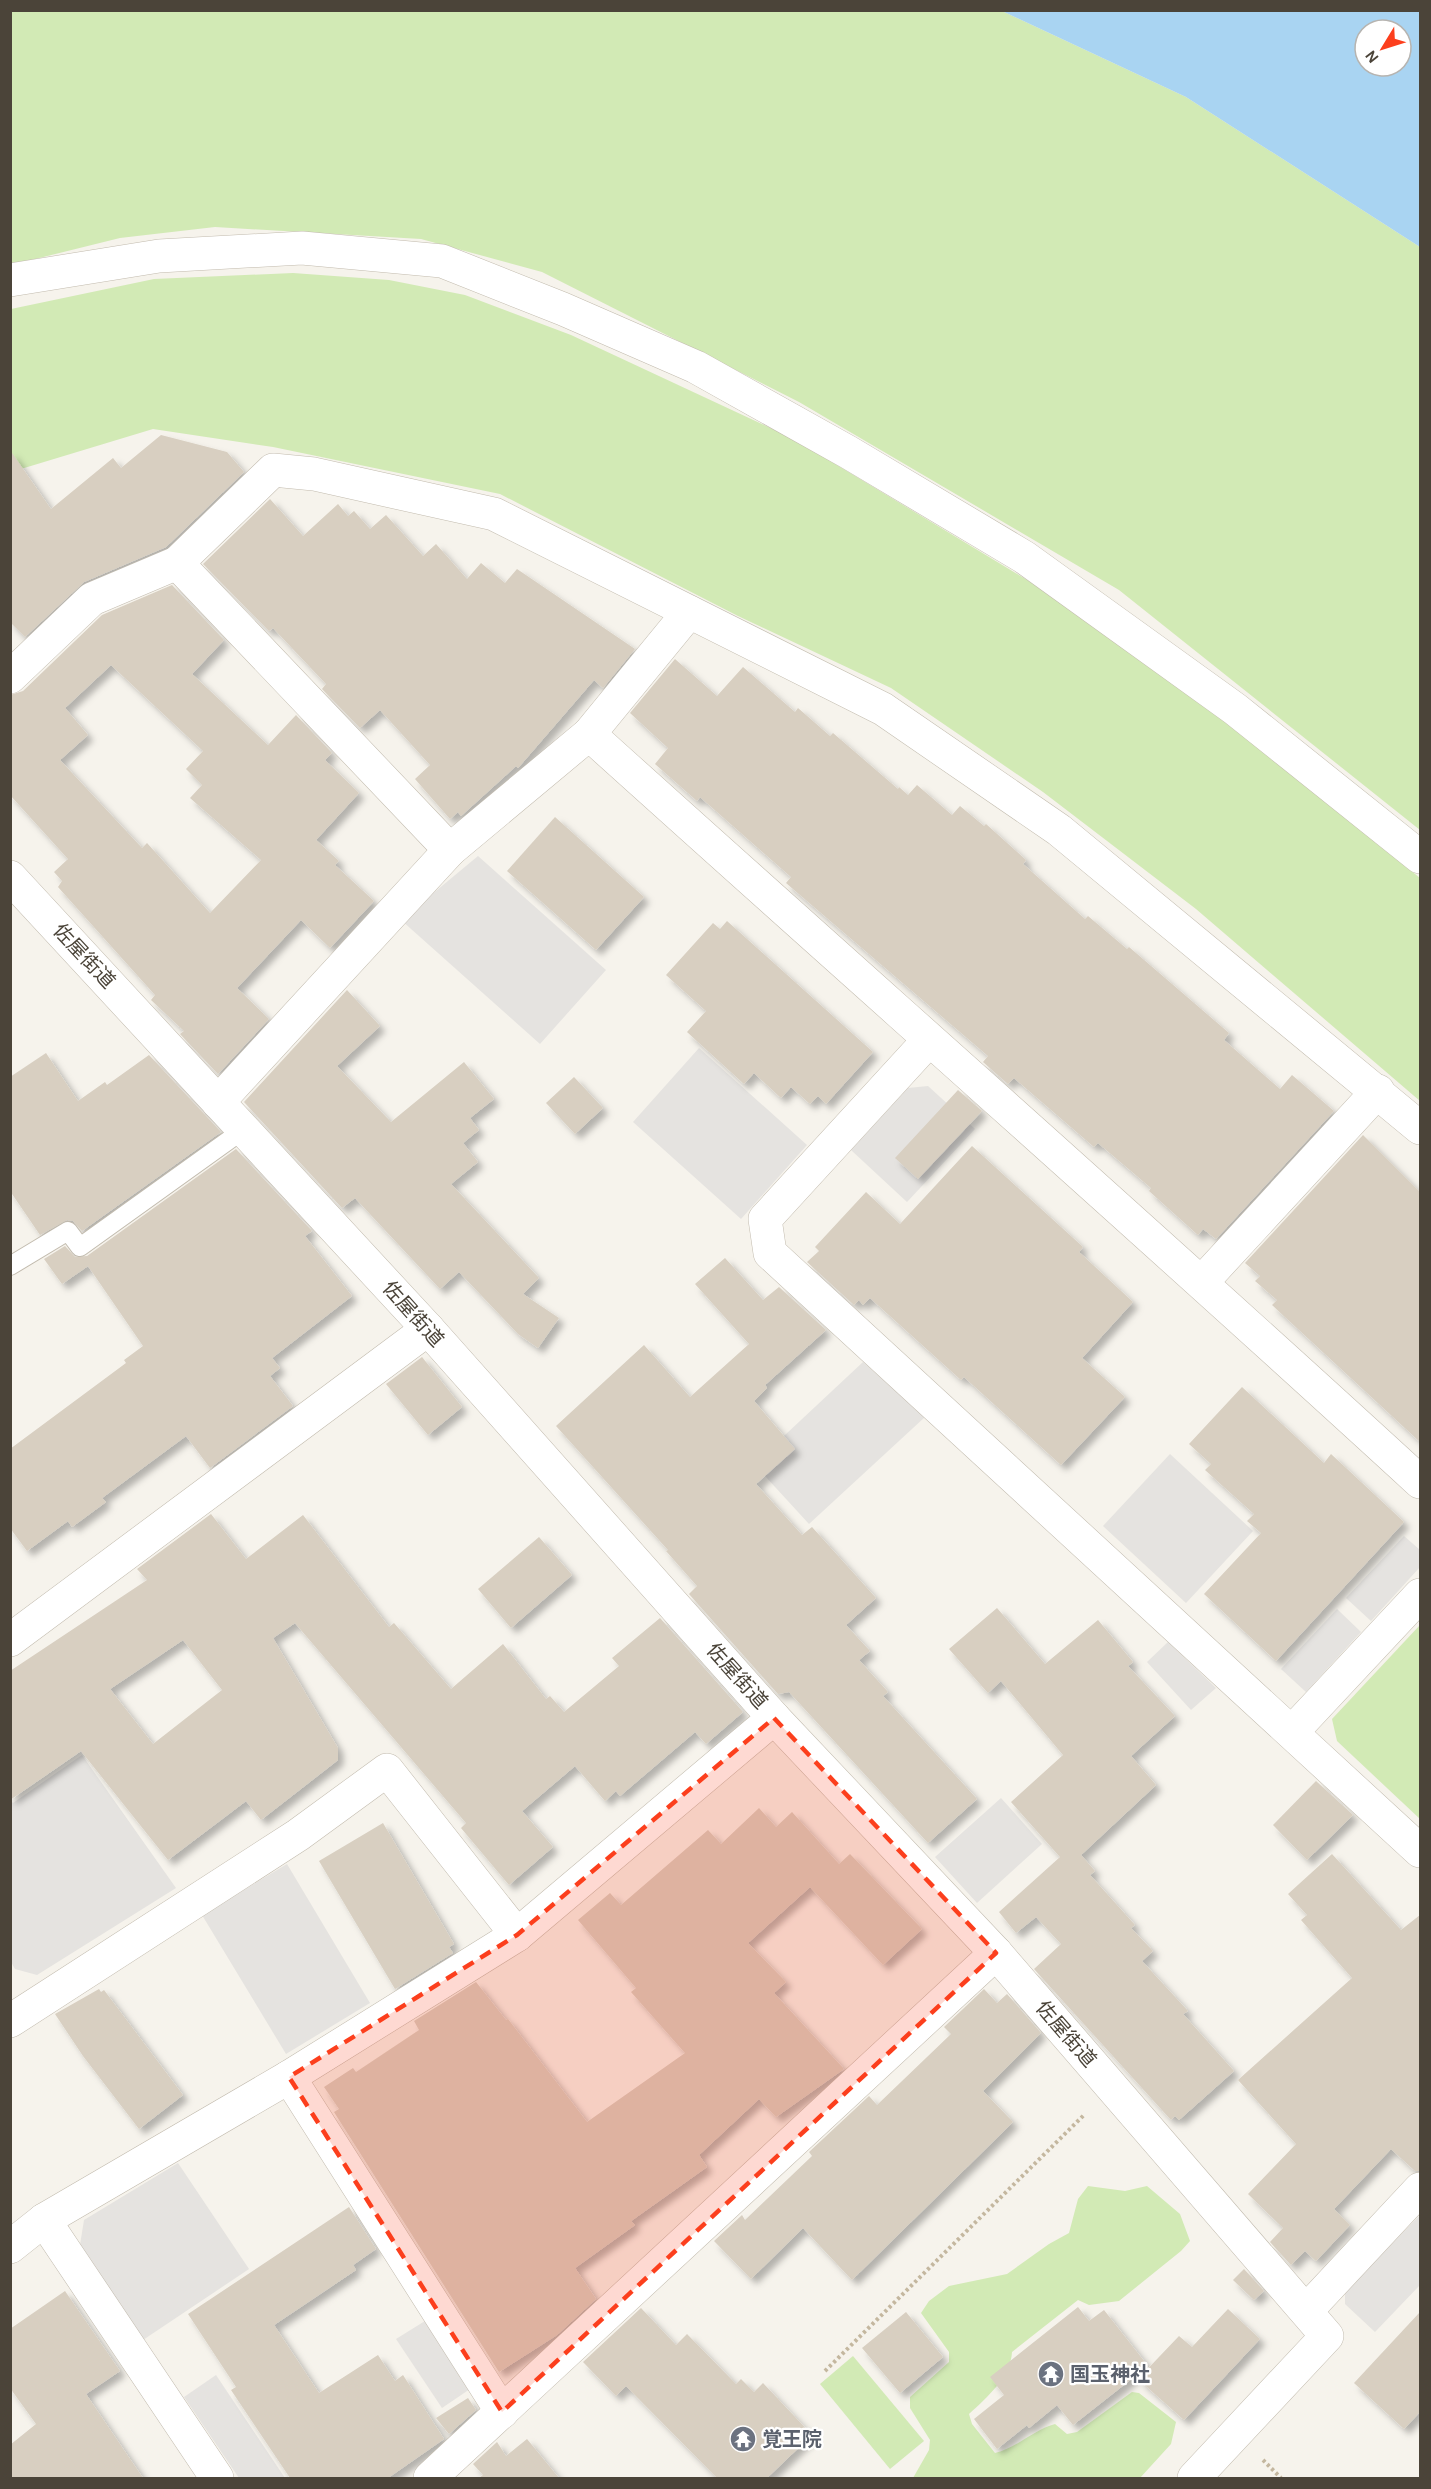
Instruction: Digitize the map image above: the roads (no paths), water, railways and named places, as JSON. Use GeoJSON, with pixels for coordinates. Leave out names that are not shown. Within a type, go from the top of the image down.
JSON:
{"type":"FeatureCollection","features":[{"type":"Feature","properties":{"kind":"street"},"geometry":{"type":"LineString","coordinates":[[10,280],[159,256],[302,248],[442,261],[563,309],[696,368],[848,452],[1024,557],[1235,709],[1420,857]]}},
{"type":"Feature","properties":{"kind":"street"},"geometry":{"type":"LineString","coordinates":[[10,677],[92,599],[177,563],[273,470],[314,474],[494,514],[883,709],[1059,830],[1420,1128]]}},
{"type":"Feature","properties":{"kind":"street"},"geometry":{"type":"LineString","coordinates":[[177,563],[450,850]]}},
{"type":"Feature","properties":{"kind":"street"},"geometry":{"type":"LineString","coordinates":[[218,1102],[450,850],[589,734],[689,612]]}},
{"type":"Feature","properties":{"kind":"street"},"geometry":{"type":"LineString","coordinates":[[589,734],[928,1040],[1202,1282],[1420,1482]]}},
{"type":"Feature","properties":{"kind":"street","name":"佐屋街道"},"geometry":{"type":"LineString","coordinates":[[10,877],[428,1329],[774,1718],[996,1953],[1327,2336],[1194,2478]]}},
{"type":"Feature","properties":{"kind":"street"},"geometry":{"type":"LineString","coordinates":[[928,1040],[765,1219],[770,1253],[1420,1851]]}},
{"type":"Feature","properties":{"kind":"street"},"geometry":{"type":"LineString","coordinates":[[1202,1282],[1378,1091]]}},
{"type":"Feature","properties":{"kind":"street"},"geometry":{"type":"LineString","coordinates":[[10,1640],[428,1329]]}},
{"type":"Feature","properties":{"kind":"street"},"geometry":{"type":"LineString","coordinates":[[1292,1732],[1420,1595]]}},
{"type":"Feature","properties":{"kind":"street"},"geometry":{"type":"LineString","coordinates":[[10,2247],[44,2220],[289,2077],[517,1935],[774,1718]]}},
{"type":"Feature","properties":{"kind":"street"},"geometry":{"type":"LineString","coordinates":[[14,2013],[298,1835],[387,1770],[517,1935]]}},
{"type":"Feature","properties":{"kind":"street"},"geometry":{"type":"LineString","coordinates":[[430,2478],[996,1953]]}},
{"type":"Feature","properties":{"kind":"street"},"geometry":{"type":"LineString","coordinates":[[289,2077],[502,2412]]}},
{"type":"Feature","properties":{"kind":"street"},"geometry":{"type":"LineString","coordinates":[[1306,2310],[1420,2190]]}},
{"type":"Feature","properties":{"kind":"street"},"geometry":{"type":"LineString","coordinates":[[44,2220],[217,2478]]}},
{"type":"Feature","properties":{"kind":"lane"},"geometry":{"type":"LineString","coordinates":[[10,1266],[68,1231],[80,1247],[243,1130]]}},
{"type":"Feature","properties":{"kind":"water"},"geometry":{"type":"Polygon","coordinates":[[[1002,11],[1420,11],[1420,247],[1186,97],[1002,11]]]}},
{"type":"Feature","properties":{"kind":"place","name":"国玉神社"},"geometry":{"type":"Point","coordinates":[1051,2374]}},
{"type":"Feature","properties":{"kind":"place","name":"覚王院"},"geometry":{"type":"Point","coordinates":[743,2439]}}]}
